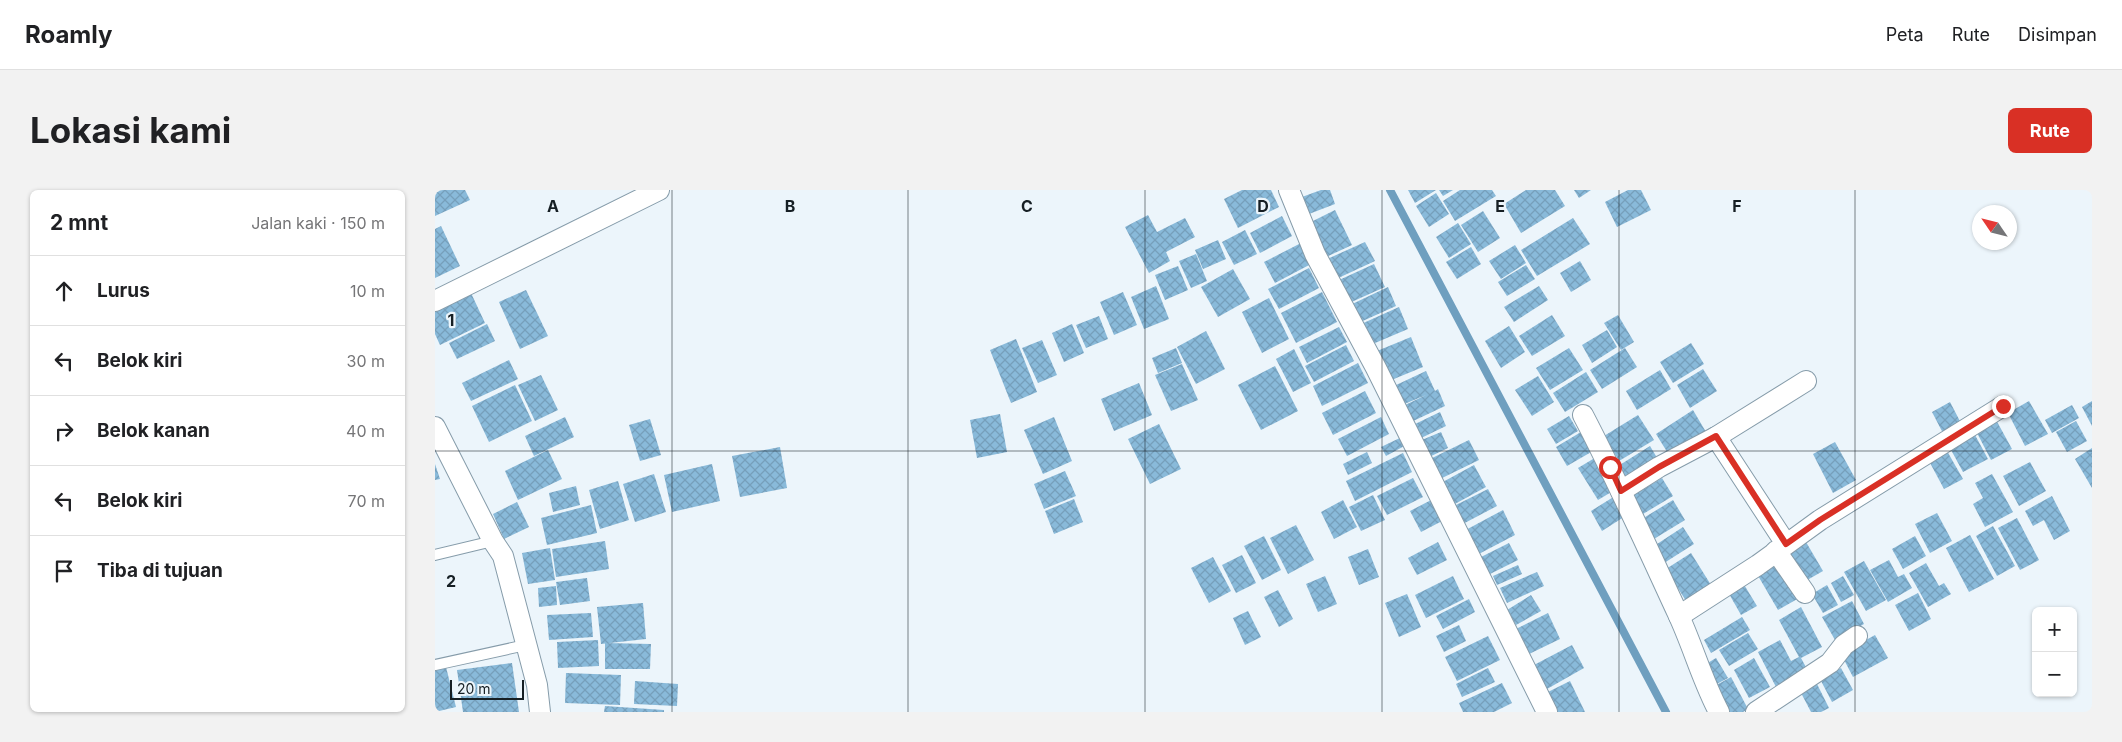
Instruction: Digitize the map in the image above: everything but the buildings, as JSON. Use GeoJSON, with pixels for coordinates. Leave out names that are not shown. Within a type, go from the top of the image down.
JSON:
{"type":"FeatureCollection","features":[{"type":"Feature","properties":{"kind":"street"},"geometry":{"type":"LineString","coordinates":[[435,301],[659,190]]}},
{"type":"Feature","properties":{"kind":"street"},"geometry":{"type":"LineString","coordinates":[[1289,190],[1315,254],[1376,368],[1547,712]]}},
{"type":"Feature","properties":{"kind":"street"},"geometry":{"type":"LineString","coordinates":[[1621,491],[1806,381]]}},
{"type":"Feature","properties":{"kind":"street"},"geometry":{"type":"LineString","coordinates":[[1679,616],[1820,520],[2003,406]]}},
{"type":"Feature","properties":{"kind":"street"},"geometry":{"type":"LineString","coordinates":[[1583,415],[1621,491],[1679,616],[1708,691],[1719,712]]}},
{"type":"Feature","properties":{"kind":"street"},"geometry":{"type":"LineString","coordinates":[[435,427],[493,541],[503,556],[537,685],[540,712]]}},
{"type":"Feature","properties":{"kind":"street"},"geometry":{"type":"LineString","coordinates":[[1716,436],[1805,593]]}},
{"type":"Feature","properties":{"kind":"street"},"geometry":{"type":"LineString","coordinates":[[1755,712],[1829,663],[1844,645],[1857,636]]}},
{"type":"Feature","properties":{"kind":"lane"},"geometry":{"type":"LineString","coordinates":[[435,555],[493,541]]}},
{"type":"Feature","properties":{"kind":"lane"},"geometry":{"type":"LineString","coordinates":[[435,665],[525,645]]}},
{"type":"Feature","properties":{"kind":"waterway"},"geometry":{"type":"LineString","coordinates":[[1390,190],[1666,712]]}},
{"type":"Feature","properties":{"kind":"route"},"geometry":{"type":"LineString","coordinates":[[1610,467],[1621,491],[1659,467],[1716,436],[1786,544],[1895,472],[2003,406]]}}]}
